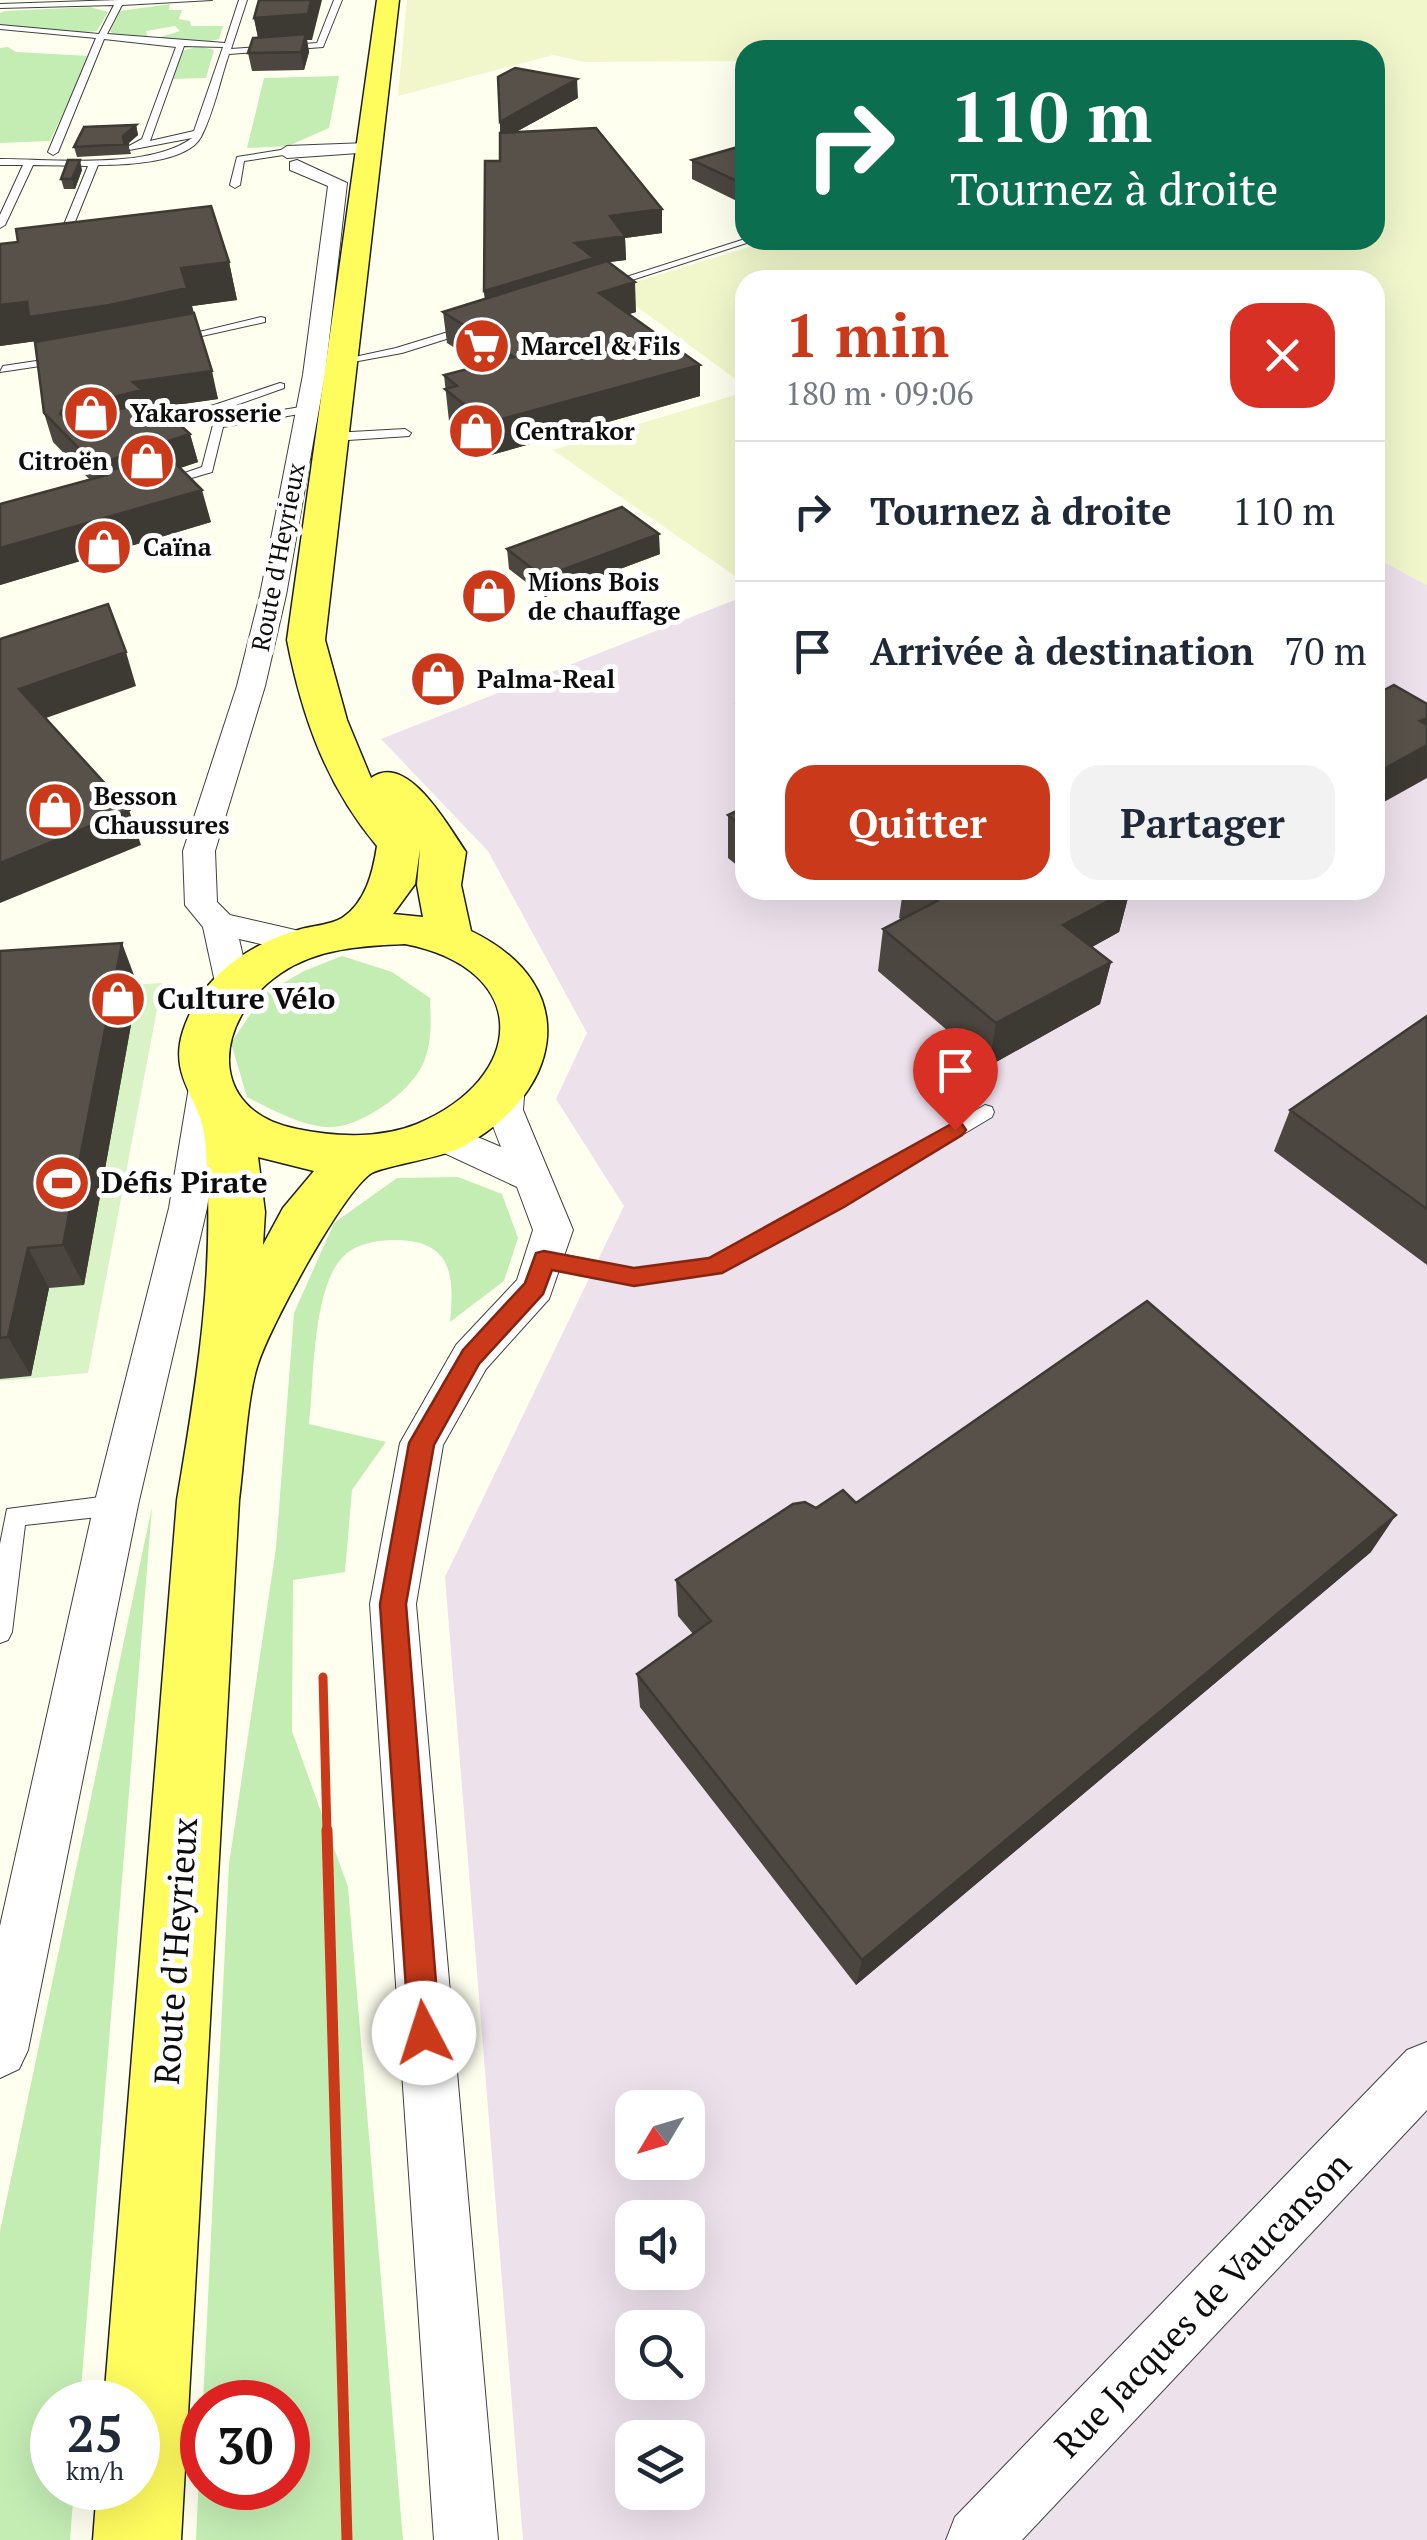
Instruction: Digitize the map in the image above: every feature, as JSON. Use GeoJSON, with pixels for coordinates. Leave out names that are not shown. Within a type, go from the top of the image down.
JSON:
{"type":"FeatureCollection","features":[{"type":"Feature","properties":{"kind":"main road","name":"Route d'Heyrieux"},"geometry":{"type":"LineString","coordinates":[[358,930],[393,884],[399,844],[360,796],[314,682],[306,640],[388,0]]}},
{"type":"Feature","properties":{"kind":"main road","name":"Route d'Heyrieux"},"geometry":{"type":"LineString","coordinates":[[328,716],[415,810],[444,852],[440,885],[450,939]]}},
{"type":"Feature","properties":{"kind":"main road"},"geometry":{"type":"LineString","coordinates":[[358,930],[405,930],[450,939],[486,957],[513,982],[526,1014],[524,1049],[507,1084],[478,1112],[440,1135],[400,1148],[356,1155],[307,1152],[263,1139],[218,1102],[200,1053],[210,1019],[233,986],[265,962],[305,943],[358,930]]}},
{"type":"Feature","properties":{"kind":"main road","name":"Route d'Heyrieux"},"geometry":{"type":"LineString","coordinates":[[137,2540],[208,1500],[230,1362],[238,1212],[218,1102]]}},
{"type":"Feature","properties":{"kind":"main road","name":"Route d'Heyrieux"},"geometry":{"type":"LineString","coordinates":[[230,1362],[302,1222],[356,1155]]}},
{"type":"Feature","properties":{"kind":"street"},"geometry":{"type":"LineString","coordinates":[[292,159],[367,148]]}},
{"type":"Feature","properties":{"kind":"street","name":"Route d'Heyrieux"},"geometry":{"type":"LineString","coordinates":[[233,986],[219,924],[201,905],[199,851],[251,686],[308,410],[338,183],[292,159]]}},
{"type":"Feature","properties":{"kind":"street"},"geometry":{"type":"LineString","coordinates":[[219,924],[305,943]]}},
{"type":"Feature","properties":{"kind":"street"},"geometry":{"type":"LineString","coordinates":[[466,2540],[393,1604],[422,1443],[471,1357],[535,1288],[554,1230],[505,1110],[507,1084]]}},
{"type":"Feature","properties":{"kind":"street"},"geometry":{"type":"LineString","coordinates":[[0,2050],[116,1504],[188,1208],[218,1102]]}},
{"type":"Feature","properties":{"kind":"street"},"geometry":{"type":"LineString","coordinates":[[440,1135],[535,1179]]}},
{"type":"Feature","properties":{"kind":"street","name":"Rue Jacques de Vaucanson"},"geometry":{"type":"LineString","coordinates":[[978,2540],[1427,2070]]}},
{"type":"Feature","properties":{"kind":"lane"},"geometry":{"type":"LineString","coordinates":[[5,5],[208,0]]}},
{"type":"Feature","properties":{"kind":"lane"},"geometry":{"type":"LineString","coordinates":[[0,162],[95,161],[173,154],[189,148],[198,133],[243,0]]}},
{"type":"Feature","properties":{"kind":"lane"},"geometry":{"type":"LineString","coordinates":[[0,27],[225,48],[320,45],[338,0]]}},
{"type":"Feature","properties":{"kind":"lane"},"geometry":{"type":"LineString","coordinates":[[53,152],[120,2]]}},
{"type":"Feature","properties":{"kind":"lane"},"geometry":{"type":"LineString","coordinates":[[136,148],[146,140],[180,46],[176,44]]}},
{"type":"Feature","properties":{"kind":"lane"},"geometry":{"type":"LineString","coordinates":[[0,154],[136,148],[198,133]]}},
{"type":"Feature","properties":{"kind":"lane"},"geometry":{"type":"LineString","coordinates":[[235,184],[240,158],[292,159]]}},
{"type":"Feature","properties":{"kind":"lane"},"geometry":{"type":"LineString","coordinates":[[68,226],[95,161]]}},
{"type":"Feature","properties":{"kind":"lane"},"geometry":{"type":"LineString","coordinates":[[0,225],[30,162]]}},
{"type":"Feature","properties":{"kind":"lane"},"geometry":{"type":"LineString","coordinates":[[584,292],[735,245]]}},
{"type":"Feature","properties":{"kind":"lane"},"geometry":{"type":"LineString","coordinates":[[156,343],[261,320]]}},
{"type":"Feature","properties":{"kind":"lane"},"geometry":{"type":"LineString","coordinates":[[342,361],[398,351],[491,322]]}},
{"type":"Feature","properties":{"kind":"lane"},"geometry":{"type":"LineString","coordinates":[[3,369],[82,357]]}},
{"type":"Feature","properties":{"kind":"lane"},"geometry":{"type":"LineString","coordinates":[[130,429],[218,408],[280,386]]}},
{"type":"Feature","properties":{"kind":"lane"},"geometry":{"type":"LineString","coordinates":[[156,485],[208,469],[218,424],[308,410]]}},
{"type":"Feature","properties":{"kind":"lane"},"geometry":{"type":"LineString","coordinates":[[333,437],[405,433]]}},
{"type":"Feature","properties":{"kind":"lane"},"geometry":{"type":"LineString","coordinates":[[544,1260],[634,1277],[714,1266],[836,1201],[984,1112]]}},
{"type":"Feature","properties":{"kind":"lane"},"geometry":{"type":"LineString","coordinates":[[0,1632],[15,1516],[116,1504]]}},
{"type":"Feature","properties":{"kind":"shaded area"},"geometry":{"type":"Polygon","coordinates":[[[1385,562],[1427,585],[1427,2540],[523,2540],[445,1577],[624,1206],[556,1099],[587,1033],[488,851],[381,739],[735,600],[735,900],[1385,900],[1385,562]]]}},
{"type":"Feature","properties":{"kind":"green space"},"geometry":{"type":"Polygon","coordinates":[[[407,0],[1427,0],[1427,585],[1385,562],[1385,270],[735,270],[735,379],[613,289],[740,250],[1385,250],[1385,40],[735,40],[735,61],[585,62],[553,55],[398,96],[407,0]]]}},
{"type":"Feature","properties":{"kind":"green space"},"geometry":{"type":"Polygon","coordinates":[[[170,4],[169,10],[182,10],[179,19],[190,21],[191,26],[223,26],[219,39],[203,43],[157,38],[180,31],[175,26],[146,31],[148,38],[115,36],[110,31],[120,11],[170,4]]]}},
{"type":"Feature","properties":{"kind":"green space"},"geometry":{"type":"Polygon","coordinates":[[[90,7],[108,12],[97,31],[0,26],[0,13],[5,11],[90,7]]]}},
{"type":"Feature","properties":{"kind":"green space"},"geometry":{"type":"Polygon","coordinates":[[[199,46],[214,50],[206,78],[172,79],[182,51],[199,46]]]}},
{"type":"Feature","properties":{"kind":"green space"},"geometry":{"type":"Polygon","coordinates":[[[0,48],[16,52],[90,56],[50,141],[0,143],[0,48]]]}},
{"type":"Feature","properties":{"kind":"green space"},"geometry":{"type":"Polygon","coordinates":[[[339,76],[329,128],[288,146],[247,148],[264,78],[339,76]]]}},
{"type":"Feature","properties":{"kind":"green space"},"geometry":{"type":"Polygon","coordinates":[[[735,395],[735,576],[553,450],[735,395]]]}},
{"type":"Feature","properties":{"kind":"green space"},"geometry":{"type":"Polygon","coordinates":[[[342,956],[392,972],[430,998],[430,1036],[420,1070],[400,1093],[360,1119],[323,1127],[289,1117],[247,1097],[231,1043],[264,994],[304,971],[342,956]]]}},
{"type":"Feature","properties":{"kind":"green space","name":"Défis Pirate"},"geometry":{"type":"Polygon","coordinates":[[[162,983],[88,1373],[0,1381],[0,993],[162,983]]]}},
{"type":"Feature","properties":{"kind":"green space"},"geometry":{"type":"Polygon","coordinates":[[[458,1177],[502,1194],[518,1238],[504,1281],[450,1322],[449,1274],[445,1262],[426,1245],[391,1240],[358,1246],[342,1258],[332,1273],[320,1313],[309,1424],[386,1442],[352,1490],[345,1572],[293,1580],[292,1731],[348,1887],[403,2540],[196,2540],[197,2510],[310,2510],[310,2380],[204,2380],[229,1864],[276,1548],[294,1313],[334,1223],[397,1178],[458,1177]]]}},
{"type":"Feature","properties":{"kind":"green space"},"geometry":{"type":"Polygon","coordinates":[[[152,1507],[82,2380],[30,2380],[30,2510],[72,2510],[70,2540],[0,2540],[0,2231],[152,1507]]]}},
{"type":"Feature","properties":{"kind":"building"},"geometry":{"type":"Polygon","coordinates":[[[259,0],[311,0],[308,14],[254,18],[259,0]]]}},
{"type":"Feature","properties":{"kind":"building"},"geometry":{"type":"Polygon","coordinates":[[[306,34],[301,52],[248,53],[253,38],[306,34]]]}},
{"type":"Feature","properties":{"kind":"building"},"geometry":{"type":"Polygon","coordinates":[[[515,68],[577,79],[500,122],[498,77],[515,68]]]}},
{"type":"Feature","properties":{"kind":"building"},"geometry":{"type":"Polygon","coordinates":[[[136,125],[123,136],[124,143],[129,144],[74,147],[84,127],[136,125]]]}},
{"type":"Feature","properties":{"kind":"building"},"geometry":{"type":"Polygon","coordinates":[[[596,128],[662,209],[610,216],[625,236],[575,243],[594,258],[484,291],[485,161],[500,161],[500,133],[596,128]]]}},
{"type":"Feature","properties":{"kind":"building"},"geometry":{"type":"Polygon","coordinates":[[[735,148],[735,180],[692,160],[735,148]]]}},
{"type":"Feature","properties":{"kind":"building"},"geometry":{"type":"Polygon","coordinates":[[[68,160],[80,160],[72,179],[61,179],[68,160]]]}},
{"type":"Feature","properties":{"kind":"building"},"geometry":{"type":"Polygon","coordinates":[[[211,206],[229,262],[181,268],[187,288],[29,317],[27,302],[0,305],[0,244],[18,242],[16,229],[211,206]]]}},
{"type":"Feature","properties":{"kind":"building"},"geometry":{"type":"Polygon","coordinates":[[[607,261],[635,282],[599,293],[700,365],[487,423],[445,389],[457,386],[444,375],[514,357],[443,312],[607,261]]]}},
{"type":"Feature","properties":{"kind":"building"},"geometry":{"type":"Polygon","coordinates":[[[194,313],[212,371],[133,382],[142,390],[62,410],[60,414],[70,421],[154,401],[190,434],[95,465],[44,413],[35,342],[194,313]]]}},
{"type":"Feature","properties":{"kind":"building"},"geometry":{"type":"Polygon","coordinates":[[[166,454],[202,490],[0,548],[0,504],[107,475],[105,472],[166,454]]]}},
{"type":"Feature","properties":{"kind":"building"},"geometry":{"type":"Polygon","coordinates":[[[622,507],[659,534],[543,577],[507,549],[622,507]]]}},
{"type":"Feature","properties":{"kind":"building"},"geometry":{"type":"Polygon","coordinates":[[[108,604],[126,652],[19,689],[129,810],[0,863],[0,639],[108,604]]]}},
{"type":"Feature","properties":{"kind":"building"},"geometry":{"type":"Polygon","coordinates":[[[1394,685],[1427,704],[1427,718],[1420,721],[1427,725],[1427,745],[1385,768],[1385,690],[1394,685]]]}},
{"type":"Feature","properties":{"kind":"building"},"geometry":{"type":"Polygon","coordinates":[[[1110,900],[1063,925],[1111,962],[996,1023],[883,929],[937,901],[1110,900]]]}},
{"type":"Feature","properties":{"kind":"building"},"geometry":{"type":"Polygon","coordinates":[[[122,943],[63,1245],[28,1248],[8,1337],[0,1338],[0,951],[122,943]]]}},
{"type":"Feature","properties":{"kind":"building"},"geometry":{"type":"Polygon","coordinates":[[[1427,1016],[1427,1209],[1290,1110],[1427,1016]]]}},
{"type":"Feature","properties":{"kind":"building"},"geometry":{"type":"Polygon","coordinates":[[[1147,1301],[1396,1515],[862,1960],[637,1674],[711,1621],[676,1580],[793,1504],[805,1502],[816,1508],[843,1490],[856,1503],[1147,1301]]]}},
{"type":"Feature","properties":{"kind":"railway"},"geometry":{"type":"LineString","coordinates":[[323,1677],[327,1833]]}},
{"type":"Feature","properties":{"kind":"railway"},"geometry":{"type":"LineString","coordinates":[[327,1830],[347,2540]]}},
{"type":"Feature","properties":{"kind":"place","name":"Marcel & Fils"},"geometry":{"type":"Point","coordinates":[482,346]}},
{"type":"Feature","properties":{"kind":"place","name":"Yakarosserie"},"geometry":{"type":"Point","coordinates":[91,413]}},
{"type":"Feature","properties":{"kind":"place","name":"Centrakor"},"geometry":{"type":"Point","coordinates":[476,431]}},
{"type":"Feature","properties":{"kind":"place","name":"Citroën"},"geometry":{"type":"Point","coordinates":[147,461]}},
{"type":"Feature","properties":{"kind":"place","name":"Caïna"},"geometry":{"type":"Point","coordinates":[104,547]}},
{"type":"Feature","properties":{"kind":"place","name":"Mions Bois de chauffage"},"geometry":{"type":"Point","coordinates":[489,596]}},
{"type":"Feature","properties":{"kind":"place","name":"Palma-Real"},"geometry":{"type":"Point","coordinates":[438,679]}},
{"type":"Feature","properties":{"kind":"place","name":"Besson Chaussures"},"geometry":{"type":"Point","coordinates":[55,810]}},
{"type":"Feature","properties":{"kind":"place","name":"Culture Vélo"},"geometry":{"type":"Point","coordinates":[118,999]}},
{"type":"Feature","properties":{"kind":"place","name":"Défis Pirate"},"geometry":{"type":"Point","coordinates":[62,1183]}},
{"type":"Feature","properties":{"kind":"route"},"geometry":{"type":"LineString","coordinates":[[424,2033],[393,1604],[422,1443],[471,1357],[535,1288],[544,1260],[634,1277],[714,1266],[836,1201],[955,1130]]}}]}
